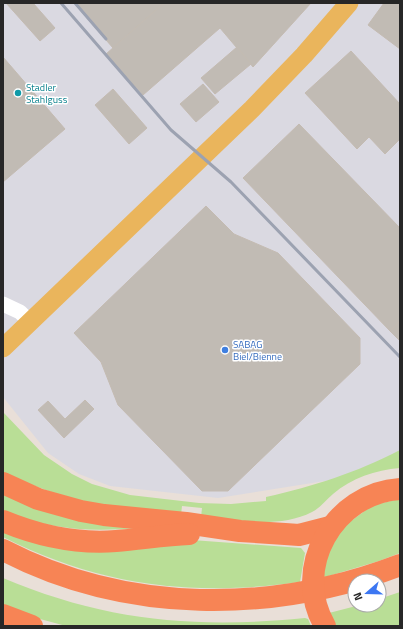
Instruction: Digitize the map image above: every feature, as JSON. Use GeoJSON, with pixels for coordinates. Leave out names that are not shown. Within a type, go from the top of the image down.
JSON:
{"type":"FeatureCollection","features":[{"type":"Feature","properties":{"kind":"highway"},"geometry":{"type":"LineString","coordinates":[[3,483],[38,499],[81,511],[240,531],[299,535],[330,527]]}},
{"type":"Feature","properties":{"kind":"highway"},"geometry":{"type":"LineString","coordinates":[[323,623],[314,593],[314,574],[318,550],[330,527],[345,512],[364,499],[374,494],[400,489]]}},
{"type":"Feature","properties":{"kind":"highway"},"geometry":{"type":"LineString","coordinates":[[3,521],[48,536],[81,541],[116,541],[170,535],[240,531]]}},
{"type":"Feature","properties":{"kind":"highway"},"geometry":{"type":"LineString","coordinates":[[3,550],[58,574],[103,587],[151,596],[194,600],[251,600],[300,594],[346,583],[400,565]]}},
{"type":"Feature","properties":{"kind":"highway"},"geometry":{"type":"LineString","coordinates":[[3,566],[57,588],[96,600],[134,608],[168,612],[219,614],[266,612],[320,604],[347,597]]}},
{"type":"Feature","properties":{"kind":"highway"},"geometry":{"type":"LineString","coordinates":[[387,584],[400,580]]}},
{"type":"Feature","properties":{"kind":"highway"},"geometry":{"type":"LineString","coordinates":[[3,615],[32,626]]}},
{"type":"Feature","properties":{"kind":"highway"},"geometry":{"type":"LineString","coordinates":[[3,623],[19,626]]}},
{"type":"Feature","properties":{"kind":"main road"},"geometry":{"type":"LineString","coordinates":[[3,348],[252,109],[304,55],[349,3]]}},
{"type":"Feature","properties":{"kind":"street"},"geometry":{"type":"LineString","coordinates":[[3,304],[20,312],[30,322]]}},
{"type":"Feature","properties":{"kind":"shaded area"},"geometry":{"type":"Polygon","coordinates":[[[3,3],[400,3],[400,452],[391,458],[331,480],[218,498],[110,486],[79,474],[48,453],[3,397],[3,3]]]}},
{"type":"Feature","properties":{"kind":"green space"},"geometry":{"type":"Polygon","coordinates":[[[3,412],[44,455],[72,474],[92,484],[130,495],[199,503],[231,504],[266,501],[266,497],[334,478],[367,466],[400,450],[400,468],[373,473],[356,479],[340,488],[312,512],[299,517],[272,522],[201,517],[202,508],[182,506],[181,515],[110,507],[67,498],[3,474],[3,412]]]}},
{"type":"Feature","properties":{"kind":"green space"},"geometry":{"type":"Polygon","coordinates":[[[3,492],[137,528],[103,530],[69,528],[36,522],[3,510],[3,492]]]}},
{"type":"Feature","properties":{"kind":"green space"},"geometry":{"type":"Polygon","coordinates":[[[400,499],[400,553],[379,561],[322,578],[329,548],[344,526],[373,505],[400,499]]]}},
{"type":"Feature","properties":{"kind":"green space"},"geometry":{"type":"Polygon","coordinates":[[[3,526],[301,548],[305,553],[300,582],[222,588],[148,584],[111,577],[75,567],[39,554],[3,537],[3,526]]]}},
{"type":"Feature","properties":{"kind":"green space"},"geometry":{"type":"Polygon","coordinates":[[[3,578],[41,593],[78,604],[151,618],[188,622],[226,622],[305,618],[308,619],[311,626],[66,626],[3,609],[3,578]]]}},
{"type":"Feature","properties":{"kind":"green space"},"geometry":{"type":"Polygon","coordinates":[[[400,592],[400,626],[335,626],[329,613],[347,608],[347,613],[387,613],[387,596],[400,592]]]}},
{"type":"Feature","properties":{"kind":"building"},"geometry":{"type":"Polygon","coordinates":[[[6,3],[33,3],[55,28],[40,41],[6,3]]]}},
{"type":"Feature","properties":{"kind":"building"},"geometry":{"type":"Polygon","coordinates":[[[74,3],[164,3],[113,48],[74,3]]]}},
{"type":"Feature","properties":{"kind":"building"},"geometry":{"type":"Polygon","coordinates":[[[164,3],[311,3],[253,67],[220,28],[143,95],[106,54],[164,3]]]}},
{"type":"Feature","properties":{"kind":"building"},"geometry":{"type":"Polygon","coordinates":[[[384,3],[400,3],[400,49],[368,25],[384,3]]]}},
{"type":"Feature","properties":{"kind":"building"},"geometry":{"type":"Polygon","coordinates":[[[237,47],[251,64],[215,94],[201,78],[237,47]]]}},
{"type":"Feature","properties":{"kind":"building"},"geometry":{"type":"Polygon","coordinates":[[[351,51],[400,104],[400,139],[385,154],[369,137],[357,149],[305,93],[351,51]]]}},
{"type":"Feature","properties":{"kind":"building","name":"Stadler Stahlguss"},"geometry":{"type":"Polygon","coordinates":[[[3,57],[65,129],[3,182],[3,57]]]}},
{"type":"Feature","properties":{"kind":"building"},"geometry":{"type":"Polygon","coordinates":[[[203,84],[219,102],[196,122],[180,104],[203,84]]]}},
{"type":"Feature","properties":{"kind":"building"},"geometry":{"type":"Polygon","coordinates":[[[113,89],[147,128],[129,144],[95,105],[113,89]]]}},
{"type":"Feature","properties":{"kind":"building"},"geometry":{"type":"Polygon","coordinates":[[[299,124],[400,228],[400,321],[390,331],[243,178],[299,124]]]}},
{"type":"Feature","properties":{"kind":"building","name":"SABAG Biel/Bienne"},"geometry":{"type":"Polygon","coordinates":[[[206,206],[234,234],[278,253],[360,338],[360,364],[228,491],[202,491],[118,405],[101,362],[74,333],[206,206]]]}},
{"type":"Feature","properties":{"kind":"building"},"geometry":{"type":"Polygon","coordinates":[[[400,321],[400,341],[390,331],[400,321]]]}},
{"type":"Feature","properties":{"kind":"building"},"geometry":{"type":"Polygon","coordinates":[[[85,400],[94,409],[64,438],[38,410],[48,401],[65,419],[85,400]]]}},
{"type":"Feature","properties":{"kind":"railway"},"geometry":{"type":"LineString","coordinates":[[61,3],[171,130],[231,182],[400,357]]}},
{"type":"Feature","properties":{"kind":"railway"},"geometry":{"type":"LineString","coordinates":[[75,3],[106,39]]}},
{"type":"Feature","properties":{"kind":"place","name":"Stadler Stahlguss"},"geometry":{"type":"Point","coordinates":[18,93]}},
{"type":"Feature","properties":{"kind":"place","name":"SABAG Biel/Bienne"},"geometry":{"type":"Point","coordinates":[225,350]}}]}
